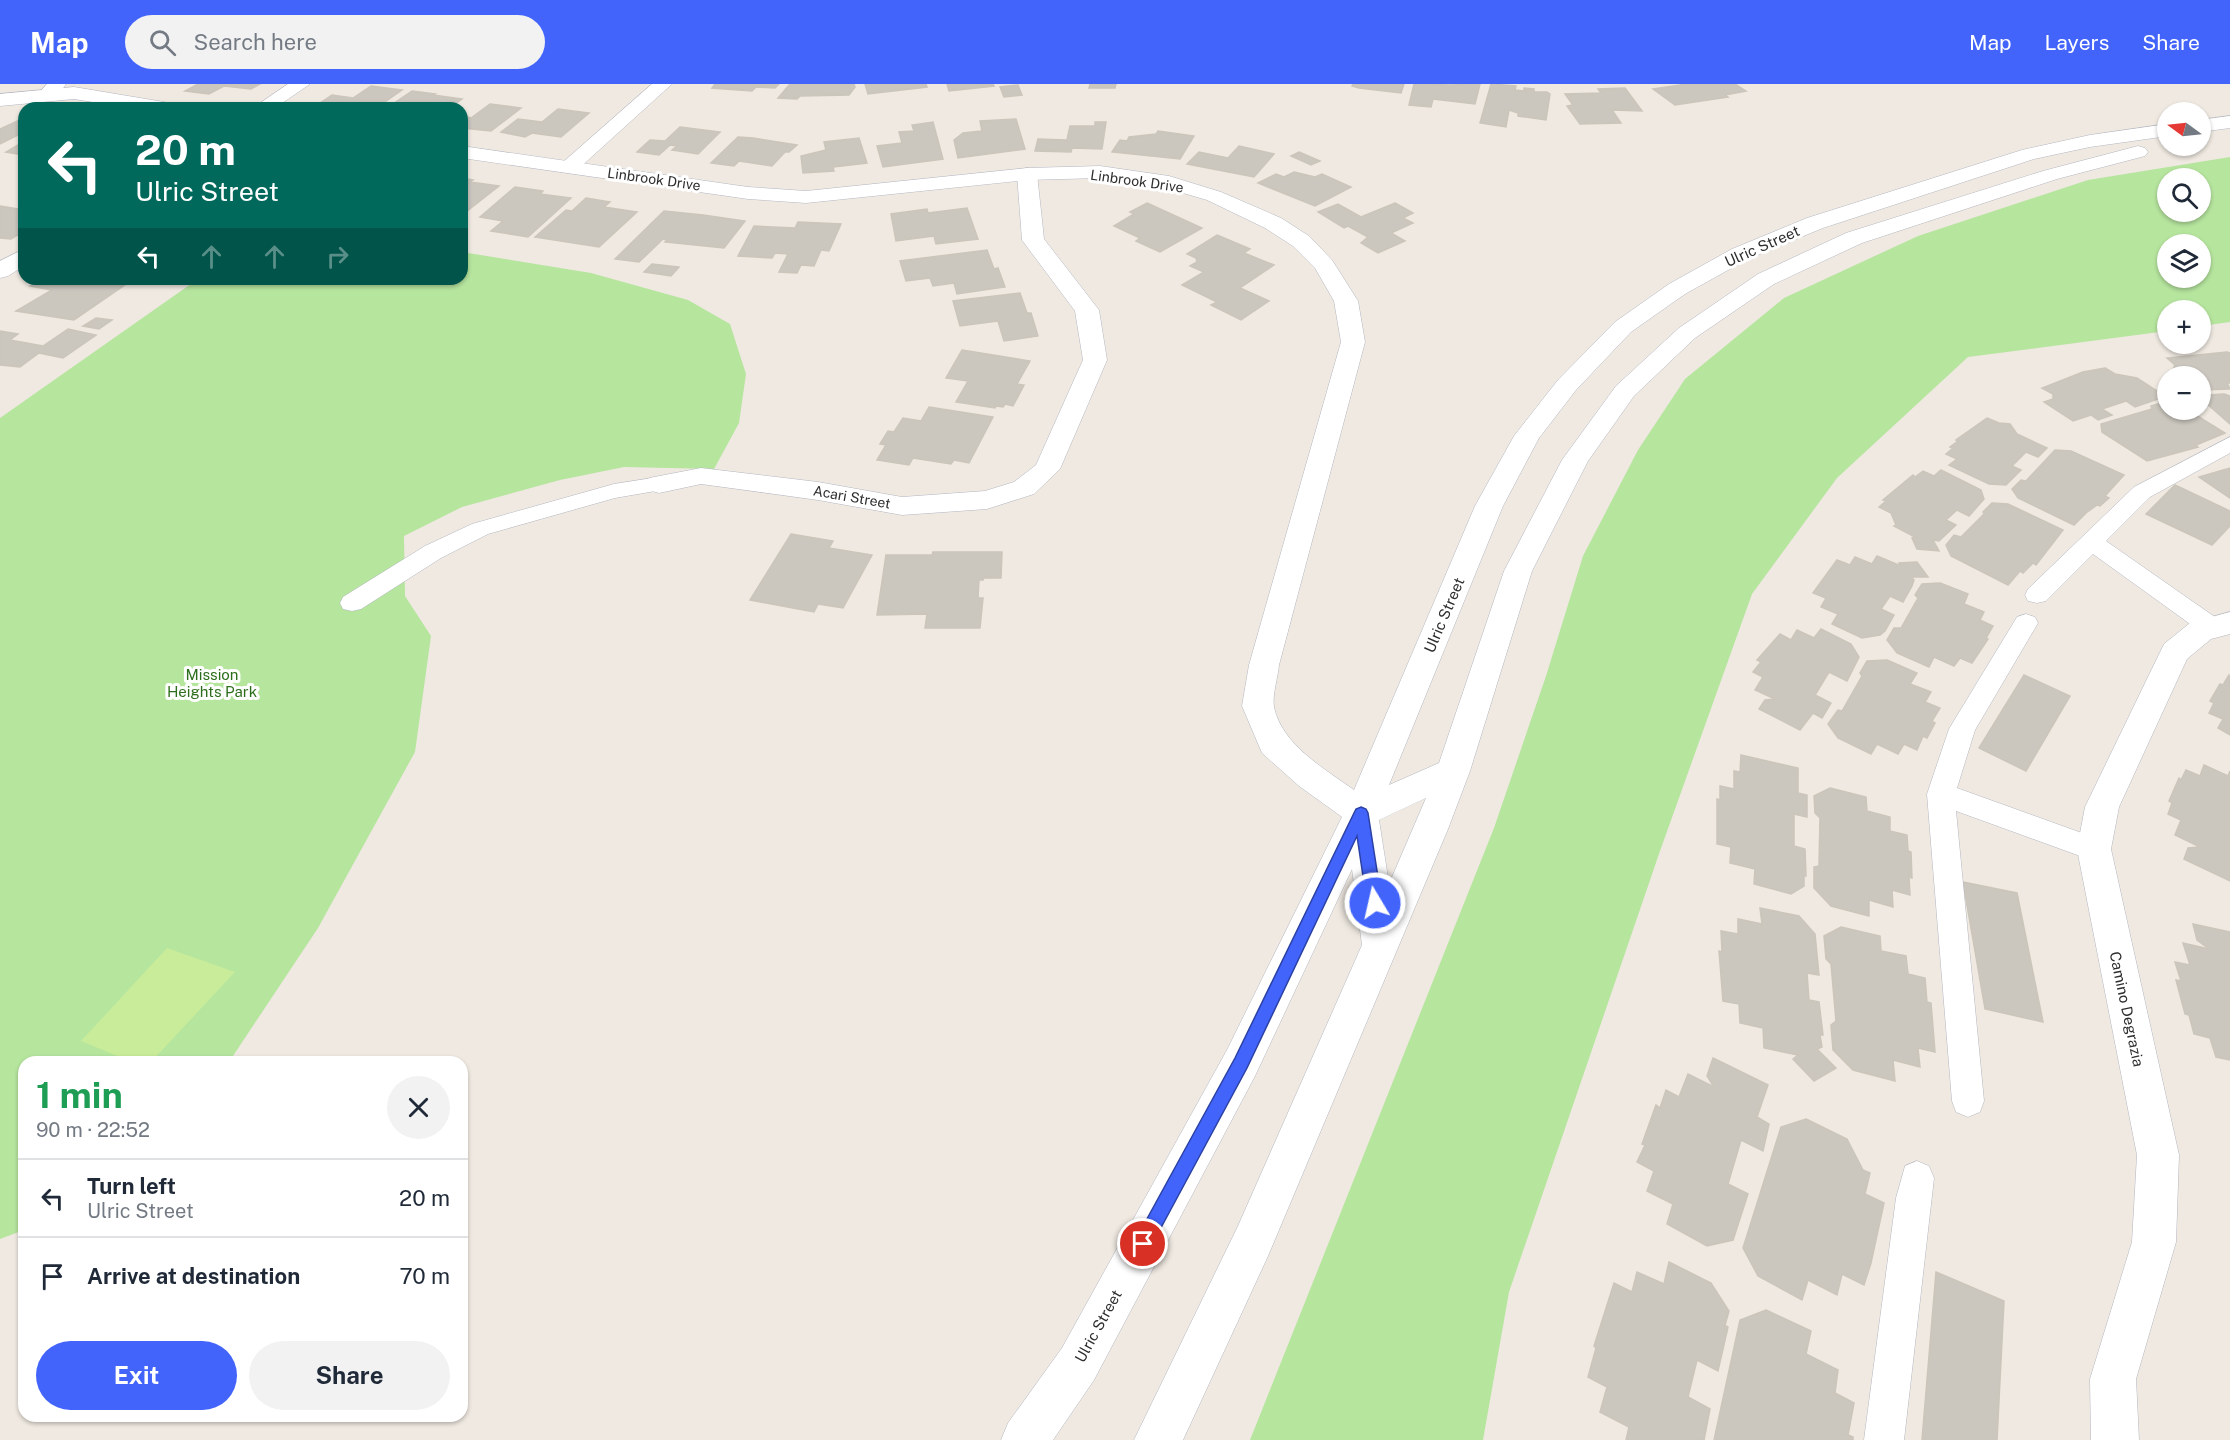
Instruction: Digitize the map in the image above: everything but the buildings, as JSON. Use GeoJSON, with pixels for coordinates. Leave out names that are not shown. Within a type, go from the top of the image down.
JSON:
{"type":"FeatureCollection","features":[{"type":"Feature","properties":{"kind":"main road"},"geometry":{"type":"LineString","coordinates":[[272,102],[301,84]]}},
{"type":"Feature","properties":{"kind":"main road"},"geometry":{"type":"LineString","coordinates":[[569,167],[663,84]]}},
{"type":"Feature","properties":{"kind":"main road"},"geometry":{"type":"LineString","coordinates":[[0,100],[52,90],[128,102]]}},
{"type":"Feature","properties":{"kind":"main road"},"geometry":{"type":"LineString","coordinates":[[2211,125],[2230,122]]}},
{"type":"Feature","properties":{"kind":"main road","name":"Ulric Street"},"geometry":{"type":"LineString","coordinates":[[1025,1440],[1078,1364],[1235,1073],[1361,813],[1489,506],[1527,436],[1567,385],[1623,327],[1677,289],[1729,260],[1815,223],[2029,154],[2090,141],[2157,132]]}},
{"type":"Feature","properties":{"kind":"main road"},"geometry":{"type":"LineString","coordinates":[[2211,142],[2230,140]]}},
{"type":"Feature","properties":{"kind":"main road","name":"Ulric Street"},"geometry":{"type":"LineString","coordinates":[[1158,1440],[1253,1241],[1381,948],[1453,771],[1518,571],[1575,460],[1625,391],[1687,333],[1766,279],[1854,238],[2050,175],[2157,148]]}},
{"type":"Feature","properties":{"kind":"main road","name":"Linbrook Drive"},"geometry":{"type":"LineString","coordinates":[[468,153],[748,193],[806,196],[1027,174],[1100,172],[1169,182],[1214,196],[1273,223],[1301,241],[1324,265],[1346,302],[1353,342],[1264,665],[1258,706],[1274,744],[1311,777],[1361,813]]}},
{"type":"Feature","properties":{"kind":"main road","name":"Acari Street"},"geometry":{"type":"LineString","coordinates":[[659,484],[701,476],[818,491],[902,506],[987,500],[1024,488],[1047,469],[1095,360],[1087,310],[1034,240],[1027,174]]}},
{"type":"Feature","properties":{"kind":"main road"},"geometry":{"type":"LineString","coordinates":[[0,271],[18,260]]}},
{"type":"Feature","properties":{"kind":"main road","name":"Camino Degrazia"},"geometry":{"type":"LineString","coordinates":[[2115,1440],[2113,1379],[2154,1242],[2158,1155],[2094,849],[2102,807],[2175,652],[2201,631],[2222,626]]}},
{"type":"Feature","properties":{"kind":"main road"},"geometry":{"type":"LineString","coordinates":[[1381,948],[1361,813],[1453,771]]}},
{"type":"Feature","properties":{"kind":"lane"},"geometry":{"type":"LineString","coordinates":[[2037,595],[2142,492],[2230,444]]}},
{"type":"Feature","properties":{"kind":"lane","name":"Acari Street"},"geometry":{"type":"LineString","coordinates":[[352,603],[433,552],[480,529],[614,491],[659,484]]}},
{"type":"Feature","properties":{"kind":"lane"},"geometry":{"type":"LineString","coordinates":[[2092,542],[2222,626]]}},
{"type":"Feature","properties":{"kind":"lane"},"geometry":{"type":"LineString","coordinates":[[1968,1101],[1941,794],[1962,729],[2026,623]]}},
{"type":"Feature","properties":{"kind":"lane"},"geometry":{"type":"LineString","coordinates":[[1941,794],[2094,849]]}},
{"type":"Feature","properties":{"kind":"lane"},"geometry":{"type":"LineString","coordinates":[[1884,1440],[1912,1198],[1917,1178]]}},
{"type":"Feature","properties":{"kind":"green space"},"geometry":{"type":"Polygon","coordinates":[[[2230,157],[2230,322],[2211,325],[2211,300],[2157,300],[2157,332],[1968,357],[1837,478],[1752,594],[1660,851],[1509,1292],[1483,1440],[1250,1440],[1494,828],[1546,676],[1583,556],[1638,450],[1685,379],[1784,298],[1918,236],[2088,180],[2157,169],[2157,222],[2211,222],[2211,168],[2162,168],[2230,157]]]}},
{"type":"Feature","properties":{"kind":"green space","name":"Mission Heights Park"},"geometry":{"type":"Polygon","coordinates":[[[468,253],[591,273],[688,300],[730,324],[746,374],[739,423],[714,469],[624,467],[560,480],[462,507],[404,536],[405,596],[431,636],[415,752],[318,928],[233,1056],[18,1056],[18,1232],[0,1239],[0,418],[189,285],[468,285],[468,253]]]}},
{"type":"Feature","properties":{"kind":"green space"},"geometry":{"type":"Polygon","coordinates":[[[167,948],[235,972],[157,1056],[117,1056],[81,1041],[167,948]]]}},
{"type":"Feature","properties":{"kind":"route"},"geometry":{"type":"LineString","coordinates":[[1143,1244],[1241,1063],[1361,813],[1375,903]]}}]}
